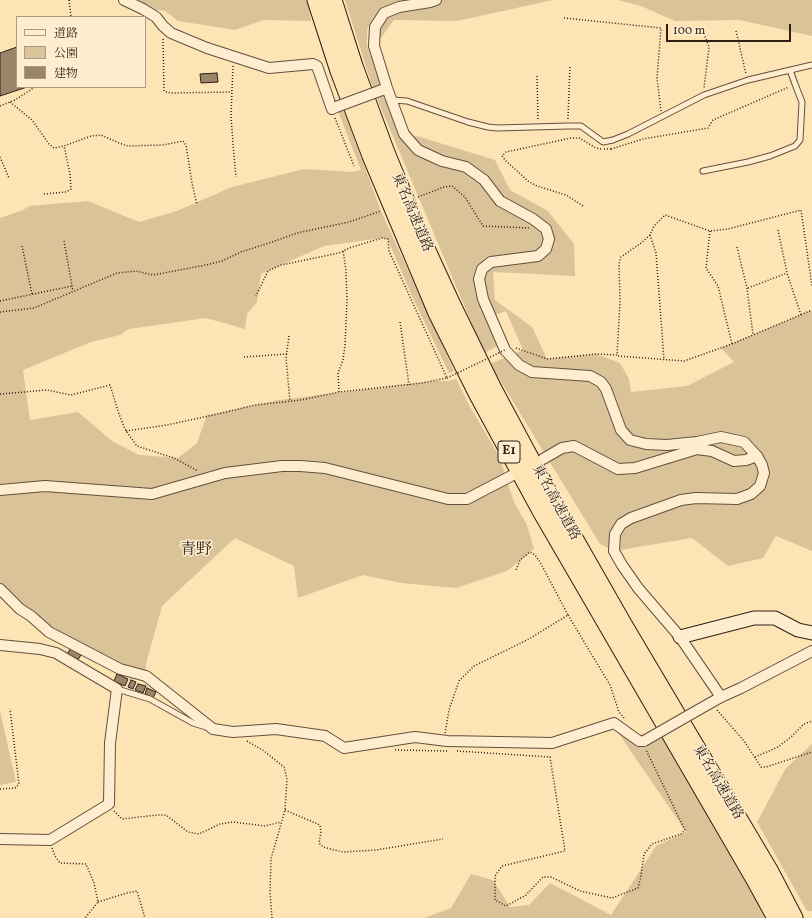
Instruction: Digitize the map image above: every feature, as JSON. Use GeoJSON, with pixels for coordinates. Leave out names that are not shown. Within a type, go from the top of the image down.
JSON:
{"type":"FeatureCollection","features":[{"type":"Feature","properties":{"kind":"highway","name":"東名高速道路"},"geometry":{"type":"LineString","coordinates":[[316,0],[339,71],[371,156],[437,313],[477,393],[541,511],[776,918]]}},
{"type":"Feature","properties":{"kind":"highway","name":"東名高速道路"},"geometry":{"type":"LineString","coordinates":[[333,0],[354,66],[385,150],[418,231],[442,285],[492,387],[554,503],[769,870],[794,918]]}},
{"type":"Feature","properties":{"kind":"street"},"geometry":{"type":"LineString","coordinates":[[124,0],[156,17],[162,26],[171,34],[234,57],[269,68],[313,64],[317,66],[334,108],[384,89]]}},
{"type":"Feature","properties":{"kind":"street"},"geometry":{"type":"LineString","coordinates":[[436,0],[399,7],[384,14],[375,26],[374,46],[384,89],[392,100],[404,134],[418,150],[442,161],[466,167],[484,180],[500,201],[533,219],[546,229],[549,239],[546,249],[538,256],[491,262],[482,268],[480,279],[483,299],[507,350],[519,365],[532,372],[590,376],[601,382],[606,389],[620,430],[630,440],[646,444],[667,444],[697,442],[721,437],[744,442],[757,456],[762,465],[764,473],[760,486],[751,494],[737,499],[696,498],[681,500],[631,518],[621,524],[615,534],[614,551],[622,565],[638,588],[680,637],[721,697]]}},
{"type":"Feature","properties":{"kind":"street"},"geometry":{"type":"LineString","coordinates":[[543,459],[562,448],[574,446],[618,468],[635,468],[697,449],[712,451],[734,461],[746,460],[757,456]]}},
{"type":"Feature","properties":{"kind":"street"},"geometry":{"type":"LineString","coordinates":[[0,490],[45,486],[152,494],[208,477],[282,466],[300,466],[325,468],[448,499],[467,499],[513,476]]}},
{"type":"Feature","properties":{"kind":"street"},"geometry":{"type":"LineString","coordinates":[[0,589],[20,610],[31,616],[49,632],[120,669],[146,676],[213,729],[233,732],[276,729],[325,736],[344,748],[415,737],[444,740],[552,744],[614,722],[639,741],[644,741],[711,702],[812,651]]}},
{"type":"Feature","properties":{"kind":"street"},"geometry":{"type":"LineString","coordinates":[[680,637],[754,618],[775,618],[798,630],[812,633]]}},
{"type":"Feature","properties":{"kind":"street"},"geometry":{"type":"LineString","coordinates":[[0,645],[40,649],[56,653],[117,689],[110,743],[109,804],[50,840],[0,839]]}},
{"type":"Feature","properties":{"kind":"lane"},"geometry":{"type":"LineString","coordinates":[[392,100],[407,102],[488,127],[581,126],[603,142],[614,140],[704,95],[748,80],[812,65]]}},
{"type":"Feature","properties":{"kind":"lane"},"geometry":{"type":"LineString","coordinates":[[703,171],[770,156],[795,146],[800,140],[803,112],[802,102],[790,70]]}},
{"type":"Feature","properties":{"kind":"lane"},"geometry":{"type":"LineString","coordinates":[[117,689],[150,699],[193,723],[213,729]]}},
{"type":"Feature","properties":{"kind":"path"},"geometry":{"type":"LineString","coordinates":[[69,0],[71,16]]}},
{"type":"Feature","properties":{"kind":"path"},"geometry":{"type":"LineString","coordinates":[[564,18],[661,28],[657,78],[662,116]]}},
{"type":"Feature","properties":{"kind":"path"},"geometry":{"type":"LineString","coordinates":[[162,26],[164,91],[170,93],[232,92]]}},
{"type":"Feature","properties":{"kind":"path"},"geometry":{"type":"LineString","coordinates":[[702,28],[709,47],[703,90],[704,95]]}},
{"type":"Feature","properties":{"kind":"path"},"geometry":{"type":"LineString","coordinates":[[736,31],[748,80]]}},
{"type":"Feature","properties":{"kind":"path"},"geometry":{"type":"LineString","coordinates":[[234,57],[232,92],[233,144],[236,177]]}},
{"type":"Feature","properties":{"kind":"path"},"geometry":{"type":"LineString","coordinates":[[568,126],[570,65]]}},
{"type":"Feature","properties":{"kind":"path"},"geometry":{"type":"LineString","coordinates":[[537,76],[538,127]]}},
{"type":"Feature","properties":{"kind":"path"},"geometry":{"type":"LineString","coordinates":[[583,206],[566,195],[537,186],[528,181],[502,156],[506,152],[571,138],[579,138],[596,148],[611,150],[643,139],[708,128],[713,120],[795,84]]}},
{"type":"Feature","properties":{"kind":"path"},"geometry":{"type":"LineString","coordinates":[[0,106],[10,102],[33,88]]}},
{"type":"Feature","properties":{"kind":"path"},"geometry":{"type":"LineString","coordinates":[[10,102],[32,120],[49,144],[54,148],[101,134],[128,146],[163,145],[183,141],[188,152],[192,183],[197,204]]}},
{"type":"Feature","properties":{"kind":"path"},"geometry":{"type":"LineString","coordinates":[[334,108],[354,166]]}},
{"type":"Feature","properties":{"kind":"path"},"geometry":{"type":"LineString","coordinates":[[603,142],[611,150]]}},
{"type":"Feature","properties":{"kind":"path"},"geometry":{"type":"LineString","coordinates":[[44,194],[66,192],[71,189],[70,174],[64,146]]}},
{"type":"Feature","properties":{"kind":"path"},"geometry":{"type":"LineString","coordinates":[[0,157],[9,178]]}},
{"type":"Feature","properties":{"kind":"path"},"geometry":{"type":"LineString","coordinates":[[418,197],[452,186],[465,197],[483,226],[546,229]]}},
{"type":"Feature","properties":{"kind":"path"},"geometry":{"type":"LineString","coordinates":[[617,356],[620,302],[619,264],[621,257],[641,244],[650,235],[654,226],[665,215],[710,231],[728,229],[801,210],[812,286]]}},
{"type":"Feature","properties":{"kind":"path"},"geometry":{"type":"LineString","coordinates":[[0,313],[34,308],[117,273],[136,271],[153,275],[217,262],[241,252],[297,233],[349,222],[381,211]]}},
{"type":"Feature","properties":{"kind":"path"},"geometry":{"type":"LineString","coordinates":[[778,230],[787,273],[801,315]]}},
{"type":"Feature","properties":{"kind":"path"},"geometry":{"type":"LineString","coordinates":[[710,231],[706,268],[718,286],[732,344]]}},
{"type":"Feature","properties":{"kind":"path"},"geometry":{"type":"LineString","coordinates":[[650,235],[656,253],[664,360]]}},
{"type":"Feature","properties":{"kind":"path"},"geometry":{"type":"LineString","coordinates":[[256,296],[268,271],[281,265],[339,253],[343,250],[382,238],[388,239],[389,251],[448,378]]}},
{"type":"Feature","properties":{"kind":"path"},"geometry":{"type":"LineString","coordinates":[[64,241],[73,292]]}},
{"type":"Feature","properties":{"kind":"path"},"geometry":{"type":"LineString","coordinates":[[22,246],[32,294]]}},
{"type":"Feature","properties":{"kind":"path"},"geometry":{"type":"LineString","coordinates":[[737,247],[747,288],[753,335]]}},
{"type":"Feature","properties":{"kind":"path"},"geometry":{"type":"LineString","coordinates":[[339,392],[338,373],[343,360],[345,345],[347,300],[346,271],[343,250]]}},
{"type":"Feature","properties":{"kind":"path"},"geometry":{"type":"LineString","coordinates":[[747,288],[787,273]]}},
{"type":"Feature","properties":{"kind":"path"},"geometry":{"type":"LineString","coordinates":[[0,302],[72,286]]}},
{"type":"Feature","properties":{"kind":"path"},"geometry":{"type":"LineString","coordinates":[[515,347],[547,359],[596,354],[684,361],[732,344],[812,310]]}},
{"type":"Feature","properties":{"kind":"path"},"geometry":{"type":"LineString","coordinates":[[400,322],[409,385]]}},
{"type":"Feature","properties":{"kind":"path"},"geometry":{"type":"LineString","coordinates":[[288,336],[287,371],[290,401]]}},
{"type":"Feature","properties":{"kind":"path"},"geometry":{"type":"LineString","coordinates":[[126,431],[168,425],[244,407],[290,401],[339,392],[409,385],[448,378],[507,350]]}},
{"type":"Feature","properties":{"kind":"path"},"geometry":{"type":"LineString","coordinates":[[244,357],[287,354]]}},
{"type":"Feature","properties":{"kind":"path"},"geometry":{"type":"LineString","coordinates":[[0,394],[47,390],[71,396],[110,385],[126,431],[137,446],[174,458],[208,477]]}},
{"type":"Feature","properties":{"kind":"path"},"geometry":{"type":"LineString","coordinates":[[516,570],[520,560],[530,552],[535,555],[568,615],[610,685],[620,712],[626,721]]}},
{"type":"Feature","properties":{"kind":"path"},"geometry":{"type":"LineString","coordinates":[[444,740],[449,710],[459,681],[474,666],[530,639],[568,615]]}},
{"type":"Feature","properties":{"kind":"path"},"geometry":{"type":"LineString","coordinates":[[711,702],[744,741],[760,767],[766,767],[812,752]]}},
{"type":"Feature","properties":{"kind":"path"},"geometry":{"type":"LineString","coordinates":[[0,789],[14,788],[19,784],[10,709]]}},
{"type":"Feature","properties":{"kind":"path"},"geometry":{"type":"LineString","coordinates":[[755,757],[778,747],[804,724],[812,721]]}},
{"type":"Feature","properties":{"kind":"path"},"geometry":{"type":"LineString","coordinates":[[233,732],[264,750],[284,767],[287,779],[286,810],[281,822],[271,859],[270,892],[272,918]]}},
{"type":"Feature","properties":{"kind":"path"},"geometry":{"type":"LineString","coordinates":[[455,751],[550,757],[565,851],[502,866],[495,876],[495,900],[506,906],[526,895],[543,877],[551,877],[580,891],[612,898],[638,888],[644,854],[652,844],[681,834],[685,830],[648,758],[644,741]]}},
{"type":"Feature","properties":{"kind":"path"},"geometry":{"type":"LineString","coordinates":[[390,750],[448,751]]}},
{"type":"Feature","properties":{"kind":"path"},"geometry":{"type":"LineString","coordinates":[[109,804],[122,819],[166,815],[188,832],[199,834],[220,824],[233,822],[265,826],[281,822]]}},
{"type":"Feature","properties":{"kind":"path"},"geometry":{"type":"LineString","coordinates":[[286,810],[320,825],[321,832],[319,843],[323,847],[343,852],[376,850],[443,840]]}},
{"type":"Feature","properties":{"kind":"path"},"geometry":{"type":"LineString","coordinates":[[50,840],[55,856],[60,863],[86,864],[94,883],[98,902]]}},
{"type":"Feature","properties":{"kind":"path"},"geometry":{"type":"LineString","coordinates":[[85,918],[98,902],[137,891],[145,918]]}},
{"type":"Feature","properties":{"kind":"green space"},"geometry":{"type":"Polygon","coordinates":[[[130,0],[307,0],[311,21],[263,20],[235,30],[178,21],[165,11],[149,9],[130,0]]]}},
{"type":"Feature","properties":{"kind":"green space"},"geometry":{"type":"Polygon","coordinates":[[[345,0],[553,0],[457,21],[394,20],[378,42],[374,16],[367,30],[367,45],[381,86],[373,89],[345,0]]]}},
{"type":"Feature","properties":{"kind":"green space"},"geometry":{"type":"Polygon","coordinates":[[[618,0],[812,0],[812,36],[739,20],[675,21],[641,6],[618,0]]]}},
{"type":"Feature","properties":{"kind":"green space"},"geometry":{"type":"Polygon","coordinates":[[[384,94],[404,134],[420,137],[495,160],[510,190],[548,211],[574,244],[575,276],[493,272],[495,300],[532,327],[547,359],[596,354],[620,363],[629,379],[631,392],[687,386],[734,362],[721,348],[812,310],[812,551],[776,536],[763,558],[728,566],[692,538],[614,551],[600,544],[490,364],[523,350],[506,311],[487,318],[498,346],[484,353],[376,96],[384,94]]]}},
{"type":"Feature","properties":{"kind":"green space"},"geometry":{"type":"Polygon","coordinates":[[[343,109],[381,211],[454,371],[449,373],[412,296],[388,240],[382,238],[324,246],[261,274],[257,302],[247,314],[245,329],[206,318],[129,329],[120,335],[91,342],[23,370],[30,420],[78,412],[112,441],[139,455],[178,458],[197,443],[207,415],[279,400],[456,379],[469,405],[499,456],[514,502],[527,525],[534,549],[507,571],[456,588],[401,583],[363,575],[298,598],[294,566],[235,538],[162,606],[146,664],[146,676],[55,639],[0,588],[0,218],[23,210],[29,206],[88,201],[139,222],[177,211],[232,187],[304,169],[353,172],[361,170],[338,111],[343,109]]]}},
{"type":"Feature","properties":{"kind":"green space"},"geometry":{"type":"Polygon","coordinates":[[[0,711],[16,782],[0,785],[0,711]]]}},
{"type":"Feature","properties":{"kind":"green space"},"geometry":{"type":"Polygon","coordinates":[[[615,728],[651,743],[662,737],[767,918],[424,918],[451,908],[471,874],[493,880],[510,907],[529,905],[550,883],[611,915],[656,846],[686,832],[615,728]]]}},
{"type":"Feature","properties":{"kind":"green space"},"geometry":{"type":"Polygon","coordinates":[[[812,744],[812,911],[807,911],[757,822],[786,768],[812,744]]]}},
{"type":"Feature","properties":{"kind":"building"},"geometry":{"type":"Polygon","coordinates":[[[16,47],[16,88],[24,88],[0,96],[0,53],[16,47]]]}},
{"type":"Feature","properties":{"kind":"building"},"geometry":{"type":"Polygon","coordinates":[[[217,73],[218,82],[201,83],[200,74],[217,73]]]}},
{"type":"Feature","properties":{"kind":"building"},"geometry":{"type":"Polygon","coordinates":[[[71,648],[81,655],[77,661],[67,654],[71,648]]]}},
{"type":"Feature","properties":{"kind":"building"},"geometry":{"type":"Polygon","coordinates":[[[117,674],[128,679],[125,686],[114,681],[117,674]]]}},
{"type":"Feature","properties":{"kind":"building"},"geometry":{"type":"Polygon","coordinates":[[[131,680],[136,682],[133,689],[128,687],[131,680]]]}},
{"type":"Feature","properties":{"kind":"building"},"geometry":{"type":"Polygon","coordinates":[[[138,684],[146,686],[143,693],[135,690],[138,684]]]}},
{"type":"Feature","properties":{"kind":"building"},"geometry":{"type":"Polygon","coordinates":[[[147,688],[156,692],[153,698],[145,694],[147,688]]]}},
{"type":"Feature","properties":{"kind":"district","name":"青野"},"geometry":{"type":"Point","coordinates":[196,551]}}]}
